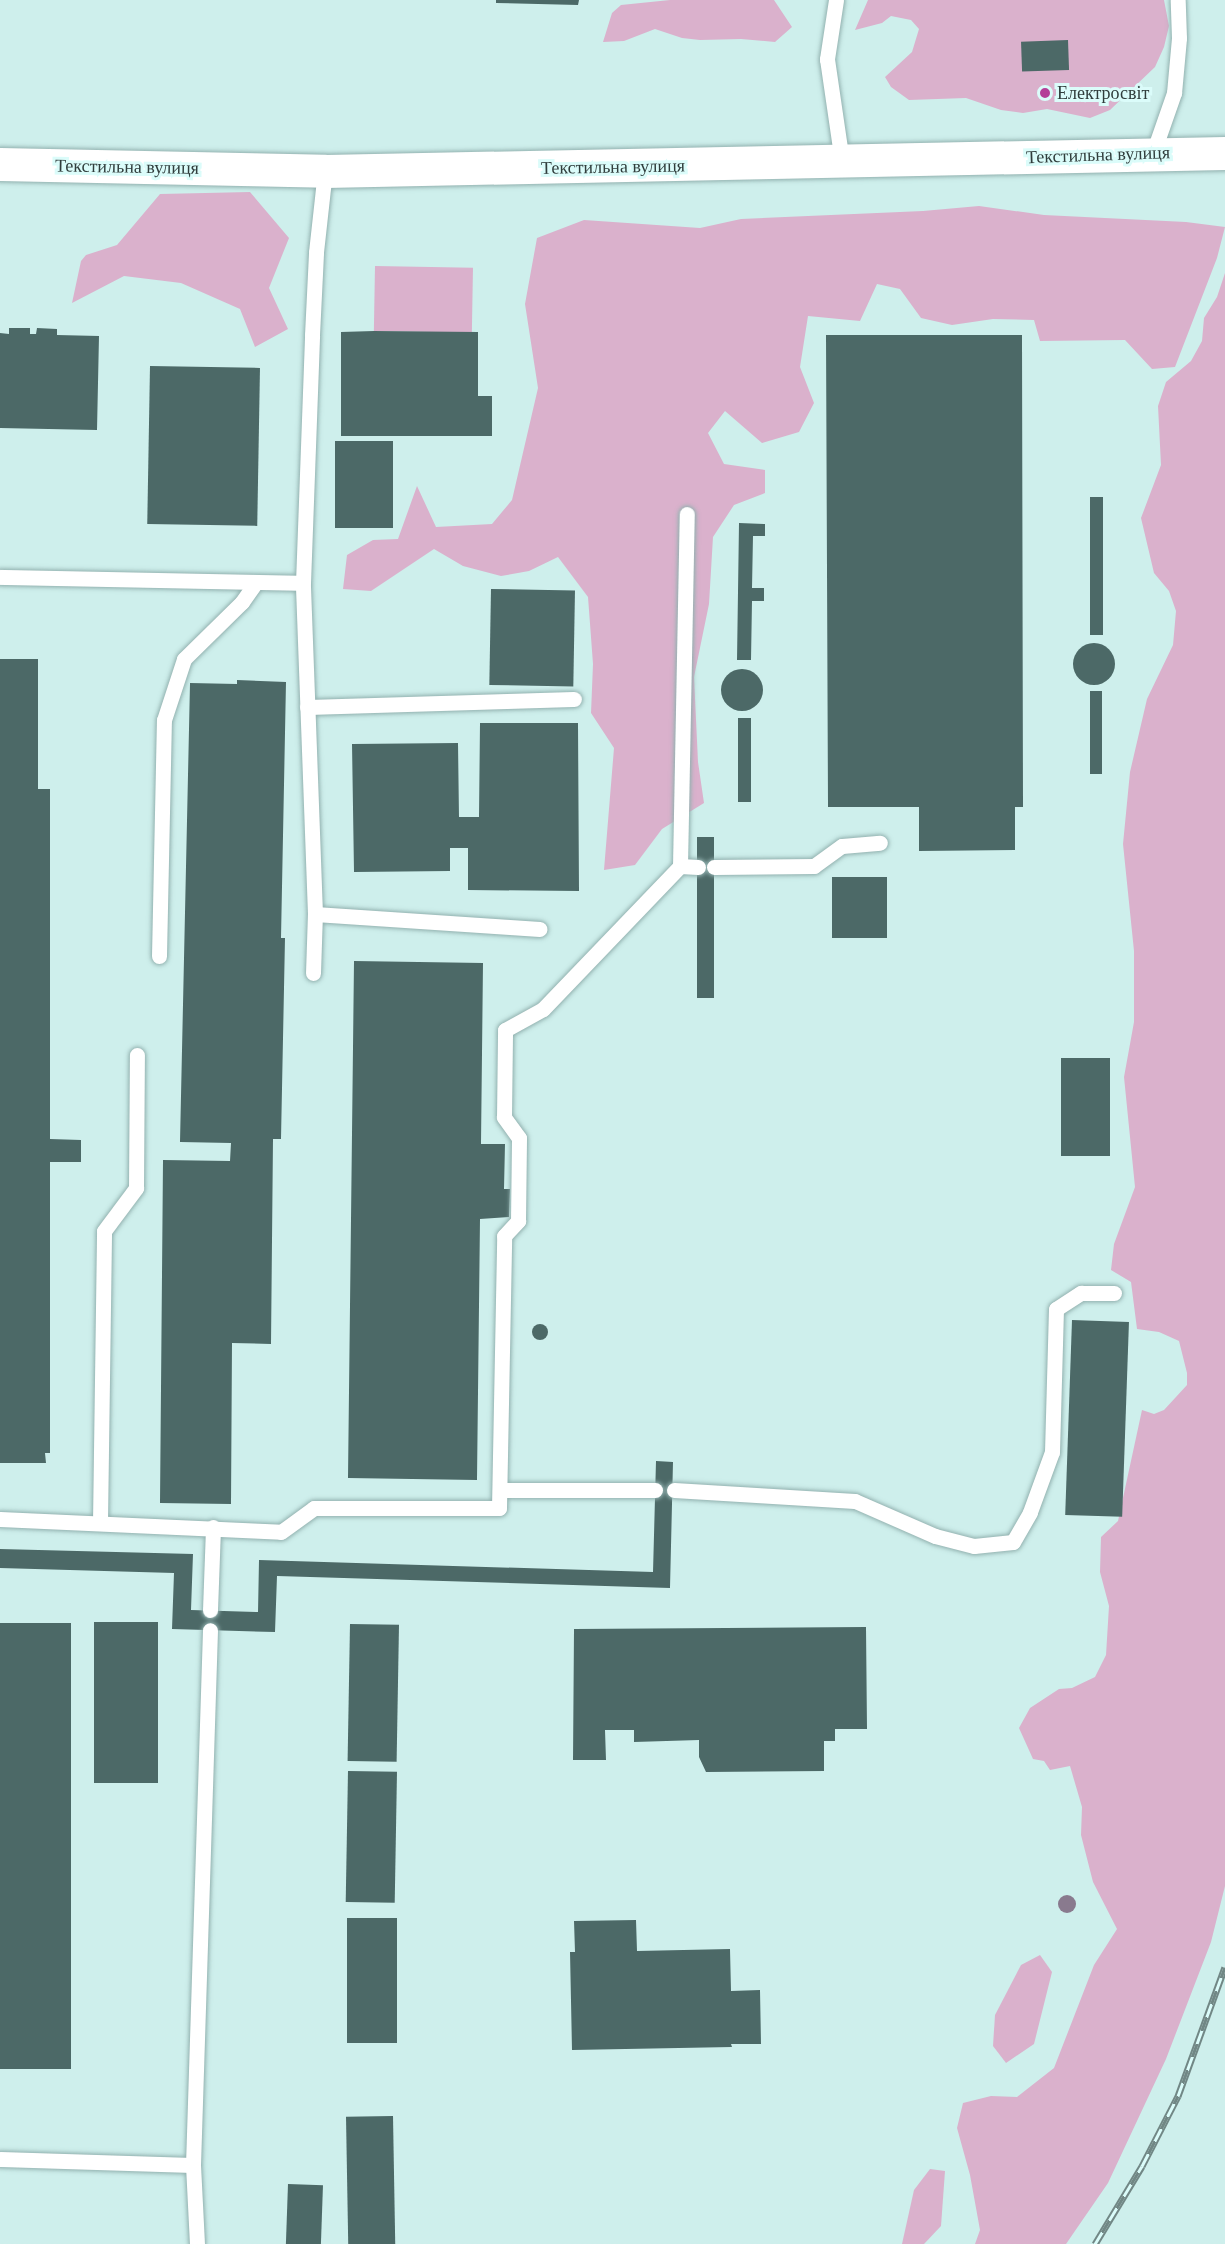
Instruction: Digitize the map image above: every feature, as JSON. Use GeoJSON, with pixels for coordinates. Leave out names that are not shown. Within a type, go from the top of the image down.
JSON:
{"type":"FeatureCollection","features":[{"type":"Feature","properties":{"kind":"street","name":"Текстильна вулиця"},"geometry":{"type":"LineString","coordinates":[[0,164],[325,171],[1225,153]]}},
{"type":"Feature","properties":{"kind":"lane"},"geometry":{"type":"LineString","coordinates":[[836,0],[827,59],[842,162]]}},
{"type":"Feature","properties":{"kind":"lane"},"geometry":{"type":"LineString","coordinates":[[1153,153],[1174,93],[1179,38],[1178,0]]}},
{"type":"Feature","properties":{"kind":"lane"},"geometry":{"type":"LineString","coordinates":[[313,973],[315,914],[303,583],[313,311],[325,171]]}},
{"type":"Feature","properties":{"kind":"lane"},"geometry":{"type":"LineString","coordinates":[[0,1519],[213,1527],[280,1532],[314,1508],[499,1508],[504,1236],[518,1221],[519,1138],[504,1117],[505,1029],[543,1009],[680,866],[687,514]]}},
{"type":"Feature","properties":{"kind":"lane"},"geometry":{"type":"LineString","coordinates":[[0,577],[303,583]]}},
{"type":"Feature","properties":{"kind":"lane"},"geometry":{"type":"LineString","coordinates":[[159,956],[164,720],[184,659],[242,602],[256,582]]}},
{"type":"Feature","properties":{"kind":"lane"},"geometry":{"type":"LineString","coordinates":[[307,707],[574,699]]}},
{"type":"Feature","properties":{"kind":"lane"},"geometry":{"type":"LineString","coordinates":[[714,867],[814,866],[842,846],[880,843]]}},
{"type":"Feature","properties":{"kind":"lane"},"geometry":{"type":"LineString","coordinates":[[680,866],[698,867]]}},
{"type":"Feature","properties":{"kind":"lane"},"geometry":{"type":"LineString","coordinates":[[315,914],[540,928]]}},
{"type":"Feature","properties":{"kind":"lane"},"geometry":{"type":"LineString","coordinates":[[100,1522],[104,1231],[136,1188],[137,1055]]}},
{"type":"Feature","properties":{"kind":"lane"},"geometry":{"type":"LineString","coordinates":[[674,1490],[855,1501],[935,1536],[974,1546],[1013,1542],[1030,1512],[1052,1452],[1056,1309],[1081,1293],[1114,1293]]}},
{"type":"Feature","properties":{"kind":"lane"},"geometry":{"type":"LineString","coordinates":[[500,1490],[655,1490]]}},
{"type":"Feature","properties":{"kind":"lane"},"geometry":{"type":"LineString","coordinates":[[210,1610],[213,1527]]}},
{"type":"Feature","properties":{"kind":"lane"},"geometry":{"type":"LineString","coordinates":[[197,2244],[193,2165],[210,1630]]}},
{"type":"Feature","properties":{"kind":"lane"},"geometry":{"type":"LineString","coordinates":[[0,2159],[193,2165]]}},
{"type":"Feature","properties":{"kind":"shaded area"},"geometry":{"type":"Polygon","coordinates":[[[670,0],[774,0],[792,27],[775,42],[741,39],[700,40],[682,38],[655,29],[624,41],[603,42],[612,13],[621,5],[670,0]]]}},
{"type":"Feature","properties":{"kind":"shaded area"},"geometry":{"type":"Polygon","coordinates":[[[868,0],[1164,0],[1169,26],[1164,47],[1155,67],[1110,110],[1090,118],[1047,109],[1023,113],[1001,110],[966,98],[909,100],[891,87],[885,77],[912,52],[919,29],[911,20],[891,16],[882,23],[855,30],[868,0]]]}},
{"type":"Feature","properties":{"kind":"shaded area"},"geometry":{"type":"Polygon","coordinates":[[[250,192],[289,238],[269,288],[288,329],[255,347],[240,309],[181,283],[124,276],[72,303],[81,261],[86,255],[117,245],[160,194],[250,192]]]}},
{"type":"Feature","properties":{"kind":"shaded area"},"geometry":{"type":"Polygon","coordinates":[[[979,206],[1044,215],[1186,222],[1225,227],[1217,258],[1175,367],[1152,369],[1125,340],[1040,341],[1034,320],[993,319],[952,325],[921,318],[900,289],[877,284],[860,321],[808,316],[800,367],[814,403],[799,432],[762,443],[725,411],[708,433],[724,464],[765,470],[765,493],[734,505],[713,537],[709,604],[694,677],[698,762],[704,803],[662,829],[635,865],[604,870],[614,748],[591,713],[593,664],[588,597],[558,557],[529,571],[501,576],[463,566],[434,549],[371,591],[343,589],[347,555],[373,540],[398,539],[417,486],[436,527],[492,524],[512,500],[538,388],[525,304],[537,238],[584,220],[700,228],[741,219],[923,211],[979,206]]]}},
{"type":"Feature","properties":{"kind":"shaded area"},"geometry":{"type":"Polygon","coordinates":[[[375,266],[473,268],[472,333],[374,331],[375,266]]]}},
{"type":"Feature","properties":{"kind":"shaded area"},"geometry":{"type":"Polygon","coordinates":[[[1225,273],[1225,1886],[1211,1942],[1166,2059],[1108,2183],[1066,2244],[975,2244],[980,2230],[970,2175],[957,2128],[963,2103],[991,2096],[1017,2097],[1054,2068],[1094,1965],[1117,1929],[1093,1882],[1081,1835],[1082,1807],[1070,1766],[1050,1770],[1044,1761],[1033,1759],[1019,1728],[1030,1708],[1059,1689],[1072,1688],[1095,1677],[1106,1655],[1109,1606],[1100,1572],[1101,1537],[1118,1521],[1142,1410],[1154,1414],[1164,1410],[1187,1385],[1187,1373],[1179,1341],[1159,1332],[1137,1329],[1131,1282],[1111,1270],[1114,1244],[1135,1187],[1124,1077],[1134,1022],[1134,951],[1123,844],[1130,772],[1147,699],[1173,645],[1176,611],[1169,591],[1154,573],[1141,518],[1161,465],[1158,406],[1166,382],[1191,361],[1202,341],[1204,318],[1217,297],[1225,273]]]}},
{"type":"Feature","properties":{"kind":"shaded area"},"geometry":{"type":"Polygon","coordinates":[[[1040,1955],[1052,1972],[1034,2044],[1006,2063],[993,2046],[995,2015],[1021,1965],[1040,1955]]]}},
{"type":"Feature","properties":{"kind":"shaded area"},"geometry":{"type":"Polygon","coordinates":[[[930,2169],[945,2171],[941,2226],[924,2244],[902,2244],[914,2190],[930,2169]]]}},
{"type":"Feature","properties":{"kind":"building"},"geometry":{"type":"Polygon","coordinates":[[[496,0],[579,0],[578,5],[496,3],[496,0]]]}},
{"type":"Feature","properties":{"kind":"building"},"geometry":{"type":"Polygon","coordinates":[[[1068,40],[1069,70],[1022,72],[1021,42],[1068,40]]]}},
{"type":"Feature","properties":{"kind":"building"},"geometry":{"type":"Polygon","coordinates":[[[9,328],[30,328],[30,334],[36,334],[37,328],[57,329],[57,335],[99,336],[97,430],[0,428],[0,333],[9,334],[9,328]]]}},
{"type":"Feature","properties":{"kind":"building"},"geometry":{"type":"Polygon","coordinates":[[[341,332],[478,332],[478,396],[492,396],[492,436],[341,436],[341,332]]]}},
{"type":"Feature","properties":{"kind":"building"},"geometry":{"type":"Polygon","coordinates":[[[826,335],[1022,335],[1023,807],[1015,807],[1015,850],[919,851],[919,807],[828,807],[826,335]]]}},
{"type":"Feature","properties":{"kind":"building"},"geometry":{"type":"Polygon","coordinates":[[[150,366],[260,368],[257,526],[147,524],[150,366]]]}},
{"type":"Feature","properties":{"kind":"building"},"geometry":{"type":"Polygon","coordinates":[[[335,441],[393,441],[393,528],[335,528],[335,441]]]}},
{"type":"Feature","properties":{"kind":"building"},"geometry":{"type":"Polygon","coordinates":[[[1090,497],[1103,497],[1103,635],[1090,635],[1090,497]]]}},
{"type":"Feature","properties":{"kind":"building"},"geometry":{"type":"Polygon","coordinates":[[[739,523],[765,524],[765,536],[753,536],[752,588],[764,588],[764,601],[752,601],[751,660],[737,660],[739,523]]]}},
{"type":"Feature","properties":{"kind":"building"},"geometry":{"type":"Polygon","coordinates":[[[491,589],[575,590],[573,686],[489,685],[491,589]]]}},
{"type":"Feature","properties":{"kind":"building"},"geometry":{"type":"Polygon","coordinates":[[[1094,643],[1102,644],[1109,649],[1114,656],[1114,672],[1109,679],[1102,684],[1094,685],[1086,684],[1079,679],[1074,672],[1073,664],[1074,656],[1079,649],[1086,644],[1094,643]]]}},
{"type":"Feature","properties":{"kind":"building"},"geometry":{"type":"Polygon","coordinates":[[[0,659],[38,659],[38,789],[50,789],[50,1139],[81,1140],[81,1162],[50,1162],[50,1453],[45,1453],[46,1463],[0,1463],[0,659]]]}},
{"type":"Feature","properties":{"kind":"building"},"geometry":{"type":"Polygon","coordinates":[[[742,669],[750,670],[757,675],[762,682],[762,698],[757,705],[750,710],[742,711],[734,710],[727,705],[722,698],[721,690],[722,682],[727,675],[734,670],[742,669]]]}},
{"type":"Feature","properties":{"kind":"building"},"geometry":{"type":"Polygon","coordinates":[[[237,680],[286,682],[281,938],[285,938],[281,1139],[273,1139],[271,1344],[232,1343],[231,1504],[160,1503],[163,1160],[230,1161],[231,1143],[180,1142],[190,683],[237,684],[237,680]]]}},
{"type":"Feature","properties":{"kind":"building"},"geometry":{"type":"Polygon","coordinates":[[[1090,691],[1102,691],[1102,774],[1090,774],[1090,691]]]}},
{"type":"Feature","properties":{"kind":"building"},"geometry":{"type":"Polygon","coordinates":[[[738,718],[751,718],[751,802],[738,802],[738,718]]]}},
{"type":"Feature","properties":{"kind":"building"},"geometry":{"type":"Polygon","coordinates":[[[480,723],[578,723],[579,891],[468,890],[468,848],[450,848],[450,871],[354,872],[352,744],[458,743],[459,817],[479,817],[480,723]]]}},
{"type":"Feature","properties":{"kind":"building"},"geometry":{"type":"Polygon","coordinates":[[[697,837],[714,837],[714,998],[697,998],[697,837]]]}},
{"type":"Feature","properties":{"kind":"building"},"geometry":{"type":"Polygon","coordinates":[[[832,877],[887,877],[887,938],[832,938],[832,877]]]}},
{"type":"Feature","properties":{"kind":"building"},"geometry":{"type":"Polygon","coordinates":[[[354,961],[483,963],[481,1144],[505,1144],[504,1189],[510,1189],[509,1217],[480,1219],[477,1480],[348,1478],[354,961]]]}},
{"type":"Feature","properties":{"kind":"building"},"geometry":{"type":"Polygon","coordinates":[[[1061,1058],[1110,1058],[1110,1156],[1061,1156],[1061,1058]]]}},
{"type":"Feature","properties":{"kind":"building"},"geometry":{"type":"Polygon","coordinates":[[[1072,1320],[1129,1322],[1122,1517],[1065,1515],[1072,1320]]]}},
{"type":"Feature","properties":{"kind":"building"},"geometry":{"type":"Polygon","coordinates":[[[540,1324],[546,1326],[548,1332],[546,1338],[540,1340],[534,1338],[532,1332],[534,1326],[540,1324]]]}},
{"type":"Feature","properties":{"kind":"building"},"geometry":{"type":"Polygon","coordinates":[[[656,1461],[673,1462],[670,1588],[277,1576],[275,1632],[172,1629],[174,1573],[0,1568],[0,1549],[193,1554],[191,1610],[258,1612],[259,1560],[653,1572],[656,1461]]]}},
{"type":"Feature","properties":{"kind":"building"},"geometry":{"type":"Polygon","coordinates":[[[94,1622],[158,1622],[158,1783],[94,1783],[94,1622]]]}},
{"type":"Feature","properties":{"kind":"building"},"geometry":{"type":"Polygon","coordinates":[[[0,1623],[71,1623],[71,2069],[0,2069],[0,1623]]]}},
{"type":"Feature","properties":{"kind":"building"},"geometry":{"type":"Polygon","coordinates":[[[350,1624],[399,1625],[397,1762],[348,1761],[350,1624]]]}},
{"type":"Feature","properties":{"kind":"building"},"geometry":{"type":"Polygon","coordinates":[[[866,1627],[867,1729],[835,1729],[835,1741],[824,1741],[824,1771],[706,1772],[699,1757],[699,1740],[634,1742],[634,1730],[605,1730],[606,1760],[573,1760],[574,1629],[866,1627]]]}},
{"type":"Feature","properties":{"kind":"building"},"geometry":{"type":"Polygon","coordinates":[[[348,1771],[397,1772],[395,1903],[346,1902],[348,1771]]]}},
{"type":"Feature","properties":{"kind":"building"},"geometry":{"type":"Polygon","coordinates":[[[347,1918],[397,1918],[397,2043],[347,2043],[347,1918]]]}},
{"type":"Feature","properties":{"kind":"building"},"geometry":{"type":"Polygon","coordinates":[[[636,1920],[637,1951],[730,1949],[731,1991],[760,1990],[761,2044],[731,2044],[732,2047],[572,2050],[570,1952],[575,1952],[574,1921],[636,1920]]]}},
{"type":"Feature","properties":{"kind":"building"},"geometry":{"type":"Polygon","coordinates":[[[393,2116],[395,2244],[348,2244],[346,2117],[393,2116]]]}},
{"type":"Feature","properties":{"kind":"building"},"geometry":{"type":"Polygon","coordinates":[[[288,2184],[323,2185],[321,2244],[286,2244],[288,2184]]]}},
{"type":"Feature","properties":{"kind":"railway"},"geometry":{"type":"LineString","coordinates":[[1095,2244],[1142,2166],[1178,2096],[1225,1967]]}},
{"type":"Feature","properties":{"kind":"place","name":"Електросвіт"},"geometry":{"type":"Point","coordinates":[1045,93]}}]}
